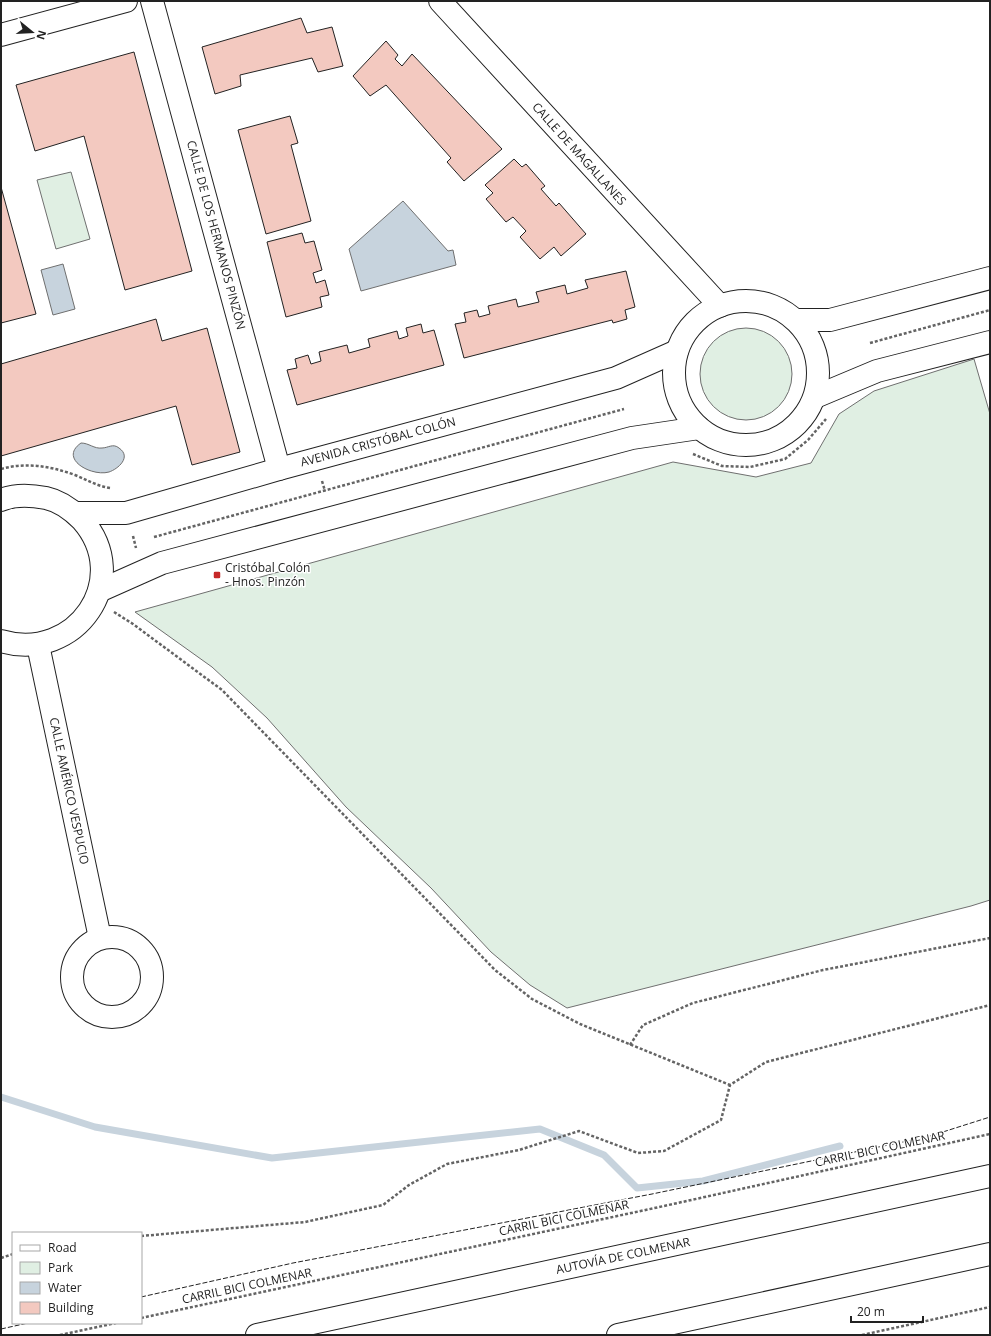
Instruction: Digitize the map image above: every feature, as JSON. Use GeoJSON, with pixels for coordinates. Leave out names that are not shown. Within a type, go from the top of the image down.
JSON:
{"type":"FeatureCollection","features":[{"type":"Feature","properties":{"kind":"main road"},"geometry":{"type":"LineString","coordinates":[[1,35],[126,1]]}},
{"type":"Feature","properties":{"kind":"main road","name":"CALLE DE LOS HERMANOS PINZÓN"},"geometry":{"type":"LineString","coordinates":[[152,1],[279,469]]}},
{"type":"Feature","properties":{"kind":"main road","name":"CALLE DE MAGALLANES"},"geometry":{"type":"LineString","coordinates":[[440,1],[720,306]]}},
{"type":"Feature","properties":{"kind":"main road"},"geometry":{"type":"LineString","coordinates":[[796,320],[830,320],[990,278]]}},
{"type":"Feature","properties":{"kind":"main road"},"geometry":{"type":"LineString","coordinates":[[739,301],[760,302],[779,308],[796,320],[809,336],[817,356],[819,376],[815,397],[805,415],[792,430],[774,440],[761,443],[734,445],[715,438],[698,428],[682,406],[674,379],[677,351],[686,332],[701,316],[720,306],[739,301]]}},
{"type":"Feature","properties":{"kind":"main road"},"geometry":{"type":"LineString","coordinates":[[815,397],[877,371],[990,342]]}},
{"type":"Feature","properties":{"kind":"main road","name":"AVENIDA CRISTÓBAL COLÓN"},"geometry":{"type":"LineString","coordinates":[[75,513],[126,513],[279,469],[616,378],[677,351]]}},
{"type":"Feature","properties":{"kind":"main road"},"geometry":{"type":"LineString","coordinates":[[96,596],[162,563],[632,438],[698,428]]}},
{"type":"Feature","properties":{"kind":"main road"},"geometry":{"type":"LineString","coordinates":[[1,500],[31,495],[54,500],[75,513],[89,529],[98,548],[101,570],[96,596],[90,611],[76,627],[58,639],[38,645],[16,645],[1,641]]}},
{"type":"Feature","properties":{"kind":"main road","name":"CALLE AMÉRICO VESPUCIO"},"geometry":{"type":"LineString","coordinates":[[38,645],[100,938]]}},
{"type":"Feature","properties":{"kind":"main road","name":"AUTOVÍA DE COLMENAR"},"geometry":{"type":"LineString","coordinates":[[257,1335],[990,1176]]}},
{"type":"Feature","properties":{"kind":"main road"},"geometry":{"type":"LineString","coordinates":[[618,1335],[990,1254]]}},
{"type":"Feature","properties":{"kind":"path"},"geometry":{"type":"LineString","coordinates":[[870,343],[990,310]]}},
{"type":"Feature","properties":{"kind":"path"},"geometry":{"type":"LineString","coordinates":[[154,537],[624,409]]}},
{"type":"Feature","properties":{"kind":"path"},"geometry":{"type":"LineString","coordinates":[[96,596],[222,690],[495,970],[532,999],[580,1024],[730,1085]]}},
{"type":"Feature","properties":{"kind":"path"},"geometry":{"type":"LineString","coordinates":[[630,1045],[643,1025],[693,1003],[823,970],[990,938]]}},
{"type":"Feature","properties":{"kind":"path"},"geometry":{"type":"LineString","coordinates":[[142,1236],[305,1222],[383,1205],[409,1185],[447,1164],[519,1150],[579,1131],[638,1153],[664,1151],[721,1120],[730,1085],[766,1062],[990,1004]]}},
{"type":"Feature","properties":{"kind":"path","name":"CARRIL BICI COLMENAR"},"geometry":{"type":"LineString","coordinates":[[142,1318],[664,1206],[990,1134]]}},
{"type":"Feature","properties":{"kind":"path"},"geometry":{"type":"LineString","coordinates":[[1,1258],[12,1254]]}},
{"type":"Feature","properties":{"kind":"path"},"geometry":{"type":"LineString","coordinates":[[862,1335],[990,1307]]}},
{"type":"Feature","properties":{"kind":"path"},"geometry":{"type":"LineString","coordinates":[[60,1335],[111,1324]]}},
{"type":"Feature","properties":{"kind":"green space"},"geometry":{"type":"Polygon","coordinates":[[[71,172],[90,239],[56,249],[37,180],[71,172]]]}},
{"type":"Feature","properties":{"kind":"green space"},"geometry":{"type":"Polygon","coordinates":[[[746,328],[764,331],[779,341],[789,356],[792,374],[789,392],[779,407],[764,417],[746,420],[728,417],[713,407],[703,392],[700,374],[703,356],[713,341],[728,331],[746,328]]]}},
{"type":"Feature","properties":{"kind":"green space"},"geometry":{"type":"Polygon","coordinates":[[[974,359],[990,414],[990,900],[971,906],[567,1008],[530,985],[491,952],[431,888],[346,807],[267,718],[212,667],[135,612],[673,462],[756,477],[811,463],[839,414],[874,391],[974,359]]]}},
{"type":"Feature","properties":{"kind":"water"},"geometry":{"type":"Polygon","coordinates":[[[403,201],[448,251],[453,250],[456,265],[361,291],[349,249],[403,201]]]}},
{"type":"Feature","properties":{"kind":"water"},"geometry":{"type":"Polygon","coordinates":[[[63,264],[75,309],[53,315],[41,270],[63,264]]]}},
{"type":"Feature","properties":{"kind":"water"},"geometry":{"type":"Polygon","coordinates":[[[81,443],[99,448],[113,446],[117,447],[123,451],[124,459],[120,465],[109,472],[94,472],[75,461],[73,455],[75,449],[81,443]]]}},
{"type":"Feature","properties":{"kind":"building"},"geometry":{"type":"Polygon","coordinates":[[[301,18],[307,33],[332,27],[343,66],[318,72],[312,58],[240,75],[241,86],[215,94],[202,47],[301,18]]]}},
{"type":"Feature","properties":{"kind":"building"},"geometry":{"type":"Polygon","coordinates":[[[386,41],[398,55],[395,59],[402,66],[412,54],[502,149],[464,181],[447,162],[451,158],[386,85],[370,96],[353,76],[386,41]]]}},
{"type":"Feature","properties":{"kind":"building"},"geometry":{"type":"Polygon","coordinates":[[[134,52],[192,271],[125,290],[84,136],[35,151],[16,85],[134,52]]]}},
{"type":"Feature","properties":{"kind":"building"},"geometry":{"type":"Polygon","coordinates":[[[290,116],[298,143],[291,145],[311,221],[266,234],[238,130],[290,116]]]}},
{"type":"Feature","properties":{"kind":"building"},"geometry":{"type":"Polygon","coordinates":[[[514,159],[522,167],[526,164],[545,186],[541,189],[556,206],[559,203],[586,234],[561,256],[554,247],[540,259],[520,237],[526,231],[513,217],[506,222],[486,199],[493,193],[485,185],[514,159]]]}},
{"type":"Feature","properties":{"kind":"building"},"geometry":{"type":"Polygon","coordinates":[[[1,187],[36,314],[1,323],[1,187]]]}},
{"type":"Feature","properties":{"kind":"building"},"geometry":{"type":"Polygon","coordinates":[[[302,233],[305,243],[314,241],[322,270],[313,273],[316,283],[325,280],[329,295],[320,297],[322,307],[286,317],[267,242],[302,233]]]}},
{"type":"Feature","properties":{"kind":"building"},"geometry":{"type":"Polygon","coordinates":[[[626,271],[635,307],[625,310],[627,319],[613,323],[612,320],[464,358],[455,324],[466,322],[464,313],[477,310],[479,317],[490,314],[488,306],[516,299],[518,307],[539,302],[536,292],[565,285],[567,294],[588,288],[585,280],[626,271]]]}},
{"type":"Feature","properties":{"kind":"building"},"geometry":{"type":"Polygon","coordinates":[[[156,319],[162,341],[207,328],[240,452],[192,465],[176,406],[1,456],[1,364],[156,319]]]}},
{"type":"Feature","properties":{"kind":"building"},"geometry":{"type":"Polygon","coordinates":[[[421,324],[423,333],[434,330],[444,365],[297,405],[287,370],[297,368],[295,359],[308,355],[311,364],[321,361],[319,352],[347,345],[349,353],[370,347],[368,339],[397,331],[399,339],[408,336],[406,328],[421,324]]]}},
{"type":"Feature","properties":{"kind":"waterway"},"geometry":{"type":"LineString","coordinates":[[1,1097],[95,1127],[272,1158],[540,1129],[604,1155],[637,1188],[703,1181],[840,1146]]}},
{"type":"Feature","properties":{"kind":"fence"},"geometry":{"type":"LineString","coordinates":[[142,1297],[293,1263],[652,1194],[927,1137],[990,1117]]}},
{"type":"Feature","properties":{"kind":"fence"},"geometry":{"type":"LineString","coordinates":[[1,1329],[24,1324]]}},
{"type":"Feature","properties":{"kind":"place","name":"Cristóbal Colón - Hnos. Pinzón"},"geometry":{"type":"Point","coordinates":[217,575]}}]}
